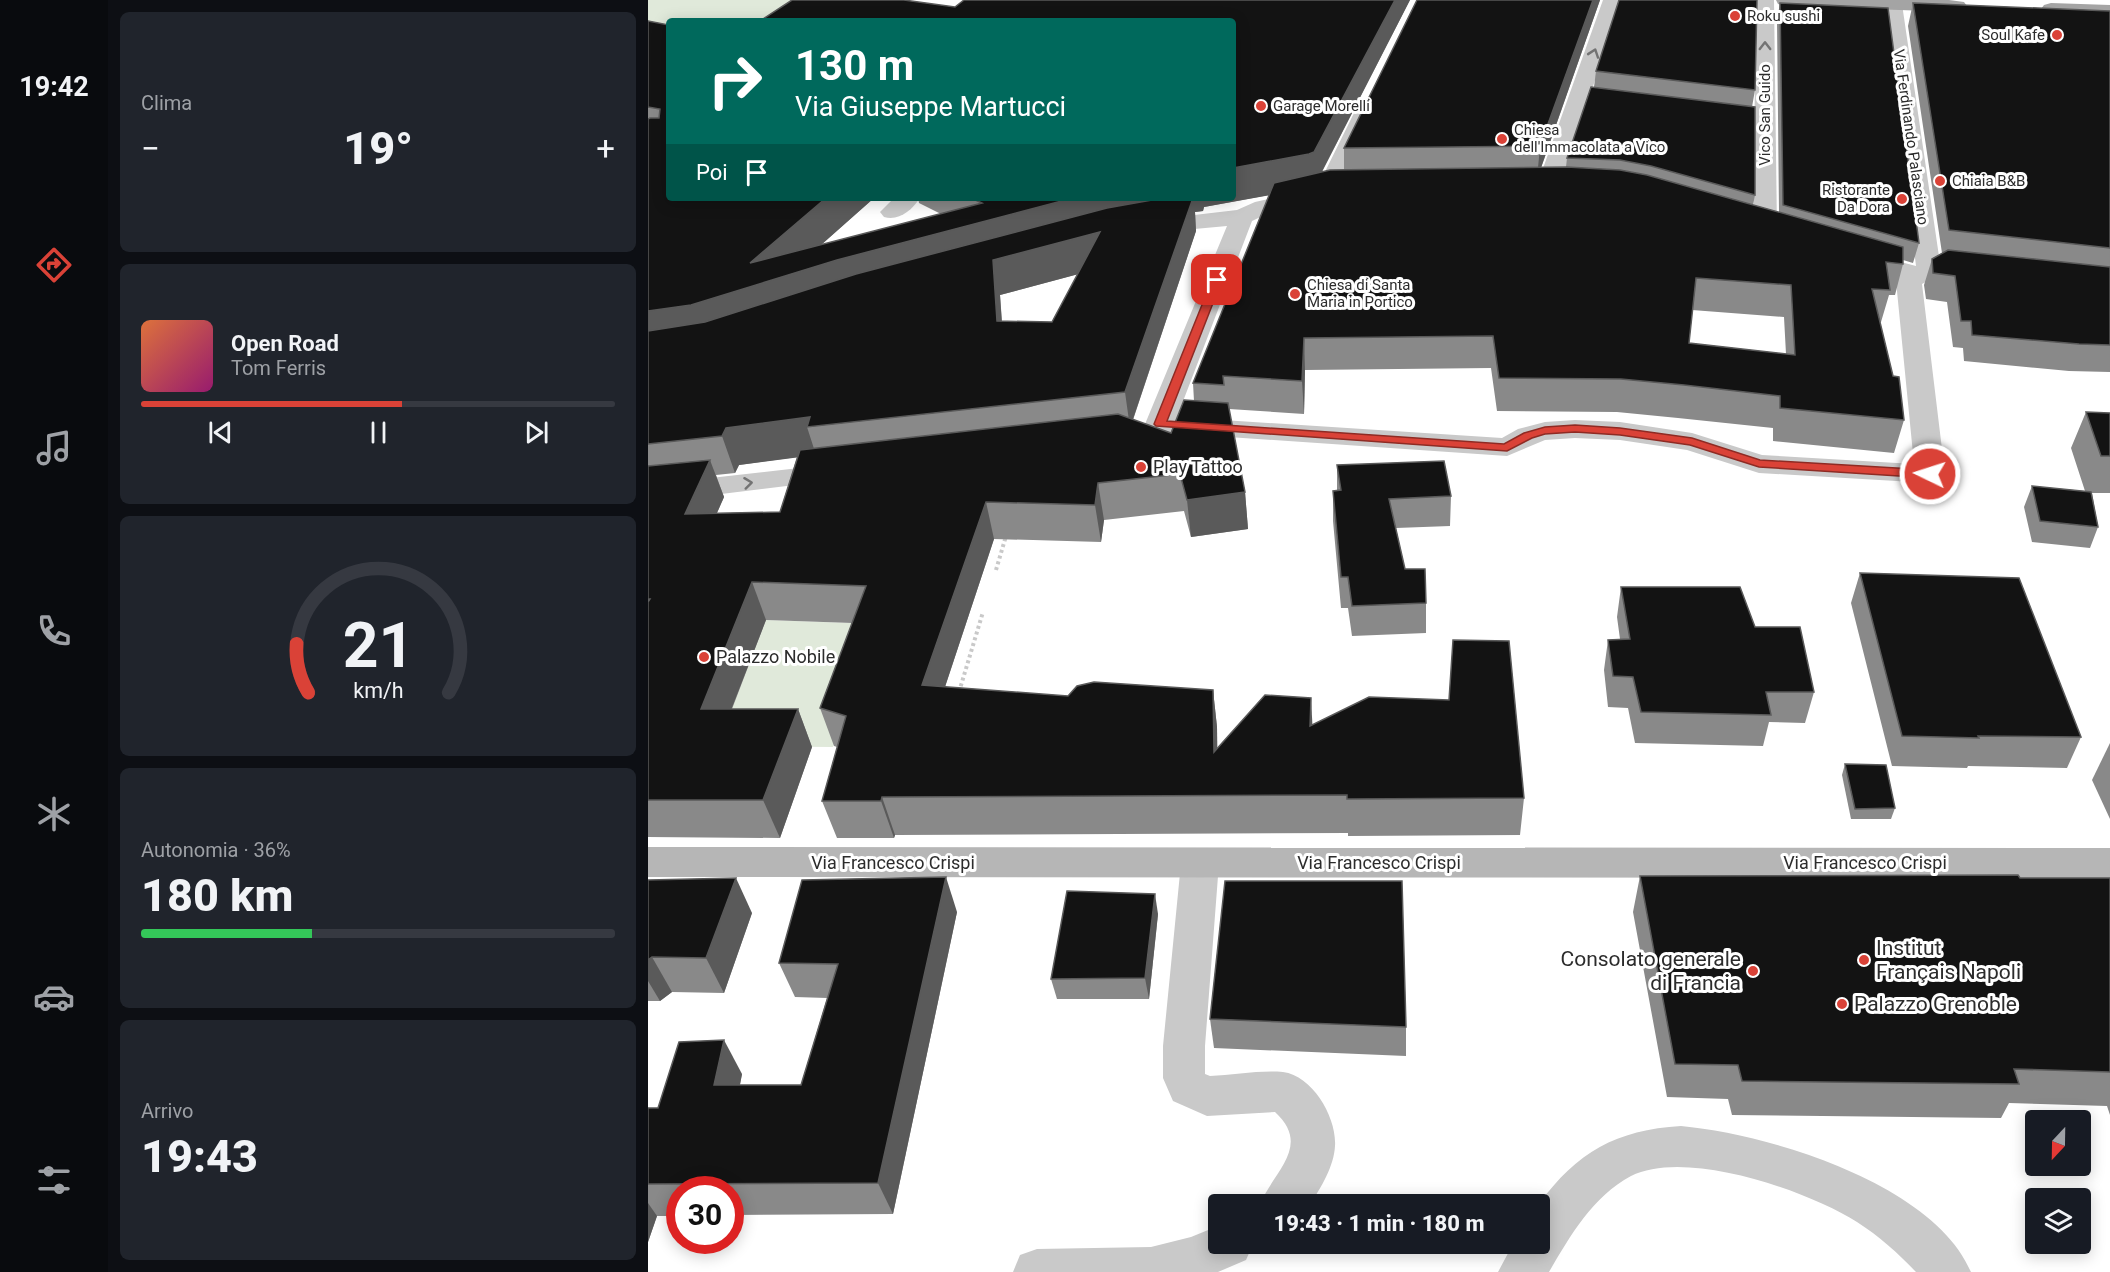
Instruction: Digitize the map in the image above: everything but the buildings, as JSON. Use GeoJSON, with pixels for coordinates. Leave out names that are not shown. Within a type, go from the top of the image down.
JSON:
{"type":"FeatureCollection","features":[{"type":"Feature","properties":{"kind":"main road"},"geometry":{"type":"LineString","coordinates":[[1785,0],[1976,7]]}},
{"type":"Feature","properties":{"kind":"main road"},"geometry":{"type":"LineString","coordinates":[[2035,9],[2110,11]]}},
{"type":"Feature","properties":{"kind":"street"},"geometry":{"type":"LineString","coordinates":[[1573,189],[1537,188],[1579,98],[1612,0]]}},
{"type":"Feature","properties":{"kind":"street","name":"Vico San Guido"},"geometry":{"type":"LineString","coordinates":[[1765,231],[1766,0]]}},
{"type":"Feature","properties":{"kind":"street","name":"Via Ferdinando Palasciano"},"geometry":{"type":"LineString","coordinates":[[1893,4],[1932,269]]}},
{"type":"Feature","properties":{"kind":"street"},"geometry":{"type":"LineString","coordinates":[[1326,191],[1373,96]]}},
{"type":"Feature","properties":{"kind":"street"},"geometry":{"type":"LineString","coordinates":[[1579,98],[1602,100]]}},
{"type":"Feature","properties":{"kind":"street"},"geometry":{"type":"LineString","coordinates":[[1742,118],[1765,121]]}},
{"type":"Feature","properties":{"kind":"street"},"geometry":{"type":"LineString","coordinates":[[1128,230],[1242,218],[1263,207],[1318,195],[1326,191],[1350,191]]}},
{"type":"Feature","properties":{"kind":"street"},"geometry":{"type":"LineString","coordinates":[[1121,440],[1155,436],[1242,218]]}},
{"type":"Feature","properties":{"kind":"street"},"geometry":{"type":"LineString","coordinates":[[1843,253],[1932,269]]}},
{"type":"Feature","properties":{"kind":"street"},"geometry":{"type":"LineString","coordinates":[[1160,424],[1507,447],[1528,435],[1545,431],[1575,429],[1620,431],[1692,442],[1759,464],[1930,474],[1909,281],[1932,269]]}},
{"type":"Feature","properties":{"kind":"street"},"geometry":{"type":"LineString","coordinates":[[648,494],[858,470]]}},
{"type":"Feature","properties":{"kind":"street","name":"Via Francesco Crispi"},"geometry":{"type":"LineString","coordinates":[[648,862],[2110,863]]}},
{"type":"Feature","properties":{"kind":"street"},"geometry":{"type":"LineString","coordinates":[[1200,863],[1182,1069],[1184,1078],[1188,1087],[1207,1096],[1284,1092],[1301,1107],[1314,1133],[1315,1145],[1309,1165],[1291,1194]]}},
{"type":"Feature","properties":{"kind":"street"},"geometry":{"type":"LineString","coordinates":[[1522,1272],[1555,1218],[1579,1187],[1622,1158],[1646,1150],[1676,1147],[1747,1156],[1813,1178],[1872,1206],[1918,1243],[1947,1272]]}},
{"type":"Feature","properties":{"kind":"street"},"geometry":{"type":"LineString","coordinates":[[1037,1272],[1151,1270],[1191,1260],[1208,1253]]}},
{"type":"Feature","properties":{"kind":"path"},"geometry":{"type":"LineString","coordinates":[[996,570],[1009,528]]}},
{"type":"Feature","properties":{"kind":"path"},"geometry":{"type":"LineString","coordinates":[[956,701],[983,612]]}},
{"type":"Feature","properties":{"kind":"green space"},"geometry":{"type":"Polygon","coordinates":[[[648,0],[820,0],[793,18],[666,18],[666,104],[648,116],[648,0]]]}},
{"type":"Feature","properties":{"kind":"green space"},"geometry":{"type":"Polygon","coordinates":[[[766,620],[878,624],[833,747],[717,746],[766,620]]]}},
{"type":"Feature","properties":{"kind":"place","name":"Roku sushi"},"geometry":{"type":"Point","coordinates":[1735,16]}},
{"type":"Feature","properties":{"kind":"place","name":"Soul Kafe"},"geometry":{"type":"Point","coordinates":[2057,35]}},
{"type":"Feature","properties":{"kind":"place","name":"Garage Morelli"},"geometry":{"type":"Point","coordinates":[1261,106]}},
{"type":"Feature","properties":{"kind":"place","name":"Chiesa dell'Immacolata a Vico"},"geometry":{"type":"Point","coordinates":[1502,139]}},
{"type":"Feature","properties":{"kind":"place","name":"Chiaia B&B"},"geometry":{"type":"Point","coordinates":[1940,181]}},
{"type":"Feature","properties":{"kind":"place","name":"Ristorante Da Dora"},"geometry":{"type":"Point","coordinates":[1902,199]}},
{"type":"Feature","properties":{"kind":"place","name":"Chiesa di Santa Maria in Portico"},"geometry":{"type":"Point","coordinates":[1295,294]}},
{"type":"Feature","properties":{"kind":"place","name":"Play Tattoo"},"geometry":{"type":"Point","coordinates":[1141,467]}},
{"type":"Feature","properties":{"kind":"place","name":"Palazzo Nobile"},"geometry":{"type":"Point","coordinates":[704,657]}},
{"type":"Feature","properties":{"kind":"place","name":"Institut Français Napoli"},"geometry":{"type":"Point","coordinates":[1864,960]}},
{"type":"Feature","properties":{"kind":"place","name":"Consolato generale di Francia"},"geometry":{"type":"Point","coordinates":[1753,971]}},
{"type":"Feature","properties":{"kind":"place","name":"Palazzo Grenoble"},"geometry":{"type":"Point","coordinates":[1842,1004]}},
{"type":"Feature","properties":{"kind":"route"},"geometry":{"type":"LineString","coordinates":[[1217,280],[1160,424],[1507,447],[1513,446],[1528,435],[1545,431],[1575,429],[1620,431],[1680,439],[1759,464],[1930,474]]}}]}
